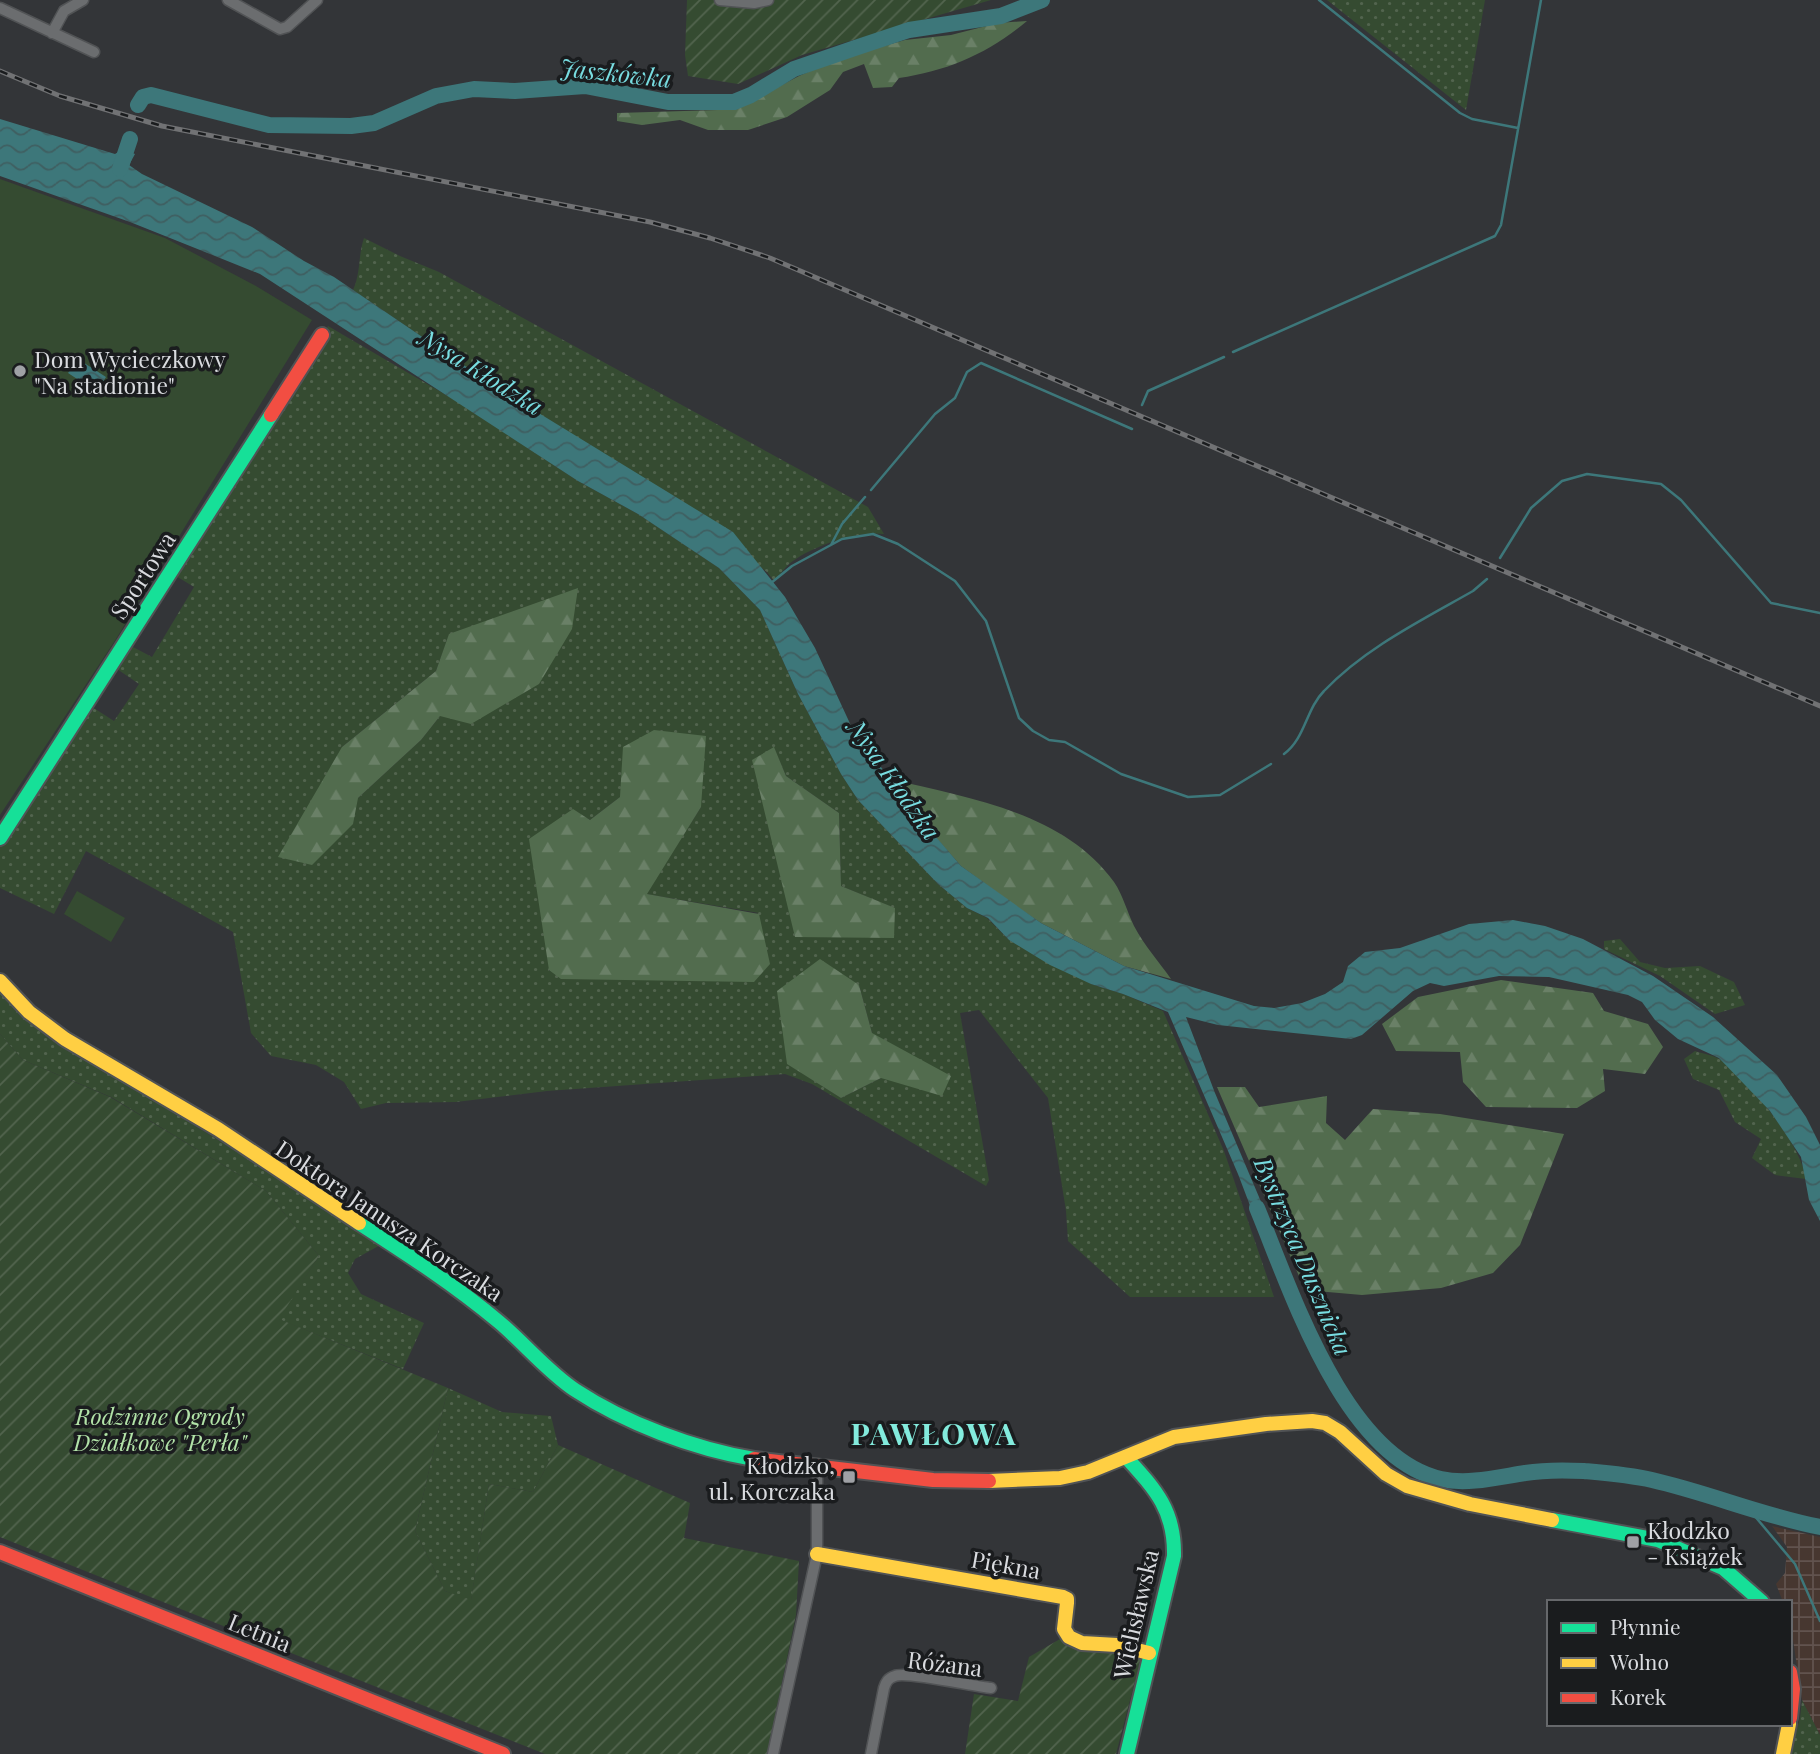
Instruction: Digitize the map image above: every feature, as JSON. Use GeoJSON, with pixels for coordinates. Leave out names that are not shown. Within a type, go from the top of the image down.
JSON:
{"type":"FeatureCollection","features":[{"type":"Feature","properties":{"kind":"street"},"geometry":{"type":"LineString","coordinates":[[52,33],[64,11],[83,0]]}},
{"type":"Feature","properties":{"kind":"street"},"geometry":{"type":"LineString","coordinates":[[228,0],[280,29],[287,27],[317,0]]}},
{"type":"Feature","properties":{"kind":"street"},"geometry":{"type":"LineString","coordinates":[[720,0],[754,3],[768,0]]}},
{"type":"Feature","properties":{"kind":"street"},"geometry":{"type":"LineString","coordinates":[[0,8],[94,52]]}},
{"type":"Feature","properties":{"kind":"street","name":"Sportowa"},"geometry":{"type":"LineString","coordinates":[[0,838],[322,335]]}},
{"type":"Feature","properties":{"kind":"street","name":"Doktora Janusza Korczaka"},"geometry":{"type":"LineString","coordinates":[[0,981],[29,1012],[65,1039],[218,1129],[436,1274],[499,1322],[573,1389],[637,1424],[705,1448],[744,1457],[933,1480],[1024,1481],[1088,1472],[1174,1437],[1299,1420],[1325,1423],[1340,1432],[1386,1474],[1407,1486],[1470,1504],[1658,1540],[1723,1568],[1760,1600]]}},
{"type":"Feature","properties":{"kind":"street","name":"Wielisławska"},"geometry":{"type":"LineString","coordinates":[[1126,1457],[1166,1505],[1174,1522],[1176,1540],[1127,1754]]}},
{"type":"Feature","properties":{"kind":"street"},"geometry":{"type":"LineString","coordinates":[[773,1754],[817,1554],[817,1467]]}},
{"type":"Feature","properties":{"kind":"street","name":"Letnia"},"geometry":{"type":"LineString","coordinates":[[0,1552],[503,1754]]}},
{"type":"Feature","properties":{"kind":"street","name":"Piękna"},"geometry":{"type":"LineString","coordinates":[[817,1554],[1063,1597],[1068,1604],[1064,1628],[1066,1633],[1091,1644],[1119,1645],[1149,1653]]}},
{"type":"Feature","properties":{"kind":"street","name":"Różana"},"geometry":{"type":"LineString","coordinates":[[871,1754],[884,1688],[887,1680],[896,1675],[907,1674],[991,1688]]}},
{"type":"Feature","properties":{"kind":"street"},"geometry":{"type":"LineString","coordinates":[[1783,1754],[1789,1726]]}},
{"type":"Feature","properties":{"kind":"shaded area"},"geometry":{"type":"Polygon","coordinates":[[[1772,1526],[1820,1537],[1820,1735],[1802,1700],[1792,1633],[1792,1600],[1782,1600],[1776,1584],[1785,1573],[1787,1547],[1772,1526]]]}},
{"type":"Feature","properties":{"kind":"green space"},"geometry":{"type":"Polygon","coordinates":[[[687,0],[991,0],[802,55],[738,84],[688,76],[685,55],[687,0]]]}},
{"type":"Feature","properties":{"kind":"green space"},"geometry":{"type":"Polygon","coordinates":[[[1327,0],[1485,0],[1466,110],[1327,0]]]}},
{"type":"Feature","properties":{"kind":"green space"},"geometry":{"type":"Polygon","coordinates":[[[1027,21],[998,42],[967,59],[934,71],[899,78],[892,87],[873,88],[864,64],[843,72],[830,90],[787,117],[748,130],[708,130],[680,120],[642,125],[617,121],[617,113],[718,110],[742,106],[838,59],[905,40],[951,35],[998,23],[1027,21]]]}},
{"type":"Feature","properties":{"kind":"green space"},"geometry":{"type":"Polygon","coordinates":[[[0,179],[165,238],[256,286],[312,320],[116,639],[0,815],[0,179]]]}},
{"type":"Feature","properties":{"kind":"green space"},"geometry":{"type":"Polygon","coordinates":[[[364,238],[439,272],[868,507],[884,534],[848,537],[821,546],[789,564],[774,581],[767,572],[614,461],[496,387],[353,290],[364,238]]]}},
{"type":"Feature","properties":{"kind":"green space"},"geometry":{"type":"Polygon","coordinates":[[[328,326],[458,402],[578,481],[638,514],[719,568],[760,610],[798,694],[841,774],[858,800],[938,884],[967,908],[987,918],[1009,940],[1091,984],[1163,1011],[1224,1151],[1274,1297],[1130,1297],[1068,1241],[1066,1211],[1048,1098],[979,1010],[960,1013],[989,1180],[986,1186],[812,1084],[785,1074],[547,1091],[456,1102],[386,1103],[361,1109],[344,1082],[316,1065],[271,1056],[251,1033],[233,932],[86,851],[54,914],[0,888],[0,847],[89,705],[114,721],[139,684],[114,667],[133,647],[152,657],[194,587],[176,576],[328,326]],[[449,635],[436,671],[342,747],[358,798],[421,740],[440,716],[449,635]],[[774,748],[795,937],[894,908],[841,886],[839,813],[786,776],[774,748]],[[620,797],[590,820],[573,810],[549,971],[759,913],[646,894],[701,807],[620,797]],[[859,985],[788,1064],[841,1098],[881,1078],[859,985]]]}},
{"type":"Feature","properties":{"kind":"green space"},"geometry":{"type":"Polygon","coordinates":[[[578,588],[572,629],[539,684],[471,724],[440,716],[421,740],[358,798],[353,824],[312,865],[278,857],[342,747],[436,671],[449,634],[578,588]]]}},
{"type":"Feature","properties":{"kind":"green space"},"geometry":{"type":"Polygon","coordinates":[[[654,730],[706,736],[701,807],[647,894],[759,914],[770,964],[754,982],[561,979],[549,970],[529,839],[573,809],[590,820],[620,797],[623,747],[654,730]]]}},
{"type":"Feature","properties":{"kind":"green space"},"geometry":{"type":"Polygon","coordinates":[[[774,747],[786,776],[839,813],[841,886],[895,908],[894,938],[795,937],[752,760],[774,747]]]}},
{"type":"Feature","properties":{"kind":"green space"},"geometry":{"type":"Polygon","coordinates":[[[890,779],[1012,811],[1069,839],[1093,858],[1114,882],[1138,933],[1171,979],[1124,966],[1041,923],[1013,904],[961,866],[918,817],[890,779]]]}},
{"type":"Feature","properties":{"kind":"green space"},"geometry":{"type":"Polygon","coordinates":[[[77,891],[125,918],[111,942],[64,914],[77,891]]]}},
{"type":"Feature","properties":{"kind":"green space"},"geometry":{"type":"Polygon","coordinates":[[[1620,939],[1640,962],[1665,968],[1700,966],[1734,982],[1745,1005],[1715,1014],[1660,976],[1604,949],[1604,941],[1620,939]]]}},
{"type":"Feature","properties":{"kind":"green space"},"geometry":{"type":"Polygon","coordinates":[[[820,959],[859,985],[872,1033],[951,1076],[942,1096],[881,1078],[841,1098],[787,1064],[777,991],[820,959]]]}},
{"type":"Feature","properties":{"kind":"green space"},"geometry":{"type":"Polygon","coordinates":[[[1501,980],[1593,993],[1604,1011],[1648,1024],[1663,1047],[1645,1074],[1603,1069],[1605,1091],[1577,1108],[1486,1107],[1463,1082],[1460,1052],[1396,1051],[1382,1024],[1418,997],[1501,980]]]}},
{"type":"Feature","properties":{"kind":"green space"},"geometry":{"type":"Polygon","coordinates":[[[0,990],[20,1014],[62,1043],[384,1243],[355,1259],[348,1273],[361,1294],[424,1323],[403,1369],[278,1319],[319,1256],[266,1191],[111,1097],[23,1060],[0,1034],[0,990]]]}},
{"type":"Feature","properties":{"kind":"green space","name":"Rodzinne Ogrody Działkowe \"Perła\""},"geometry":{"type":"Polygon","coordinates":[[[0,1034],[23,1060],[110,1097],[266,1191],[319,1256],[279,1319],[448,1388],[415,1531],[445,1591],[471,1600],[489,1484],[533,1492],[558,1445],[690,1503],[684,1538],[799,1561],[796,1615],[767,1754],[545,1754],[0,1537],[0,1034]]]}},
{"type":"Feature","properties":{"kind":"green space"},"geometry":{"type":"Polygon","coordinates":[[[1695,1051],[1721,1060],[1759,1098],[1795,1149],[1806,1179],[1775,1175],[1752,1158],[1761,1139],[1735,1122],[1719,1090],[1693,1079],[1684,1059],[1695,1051]]]}},
{"type":"Feature","properties":{"kind":"green space"},"geometry":{"type":"Polygon","coordinates":[[[1217,1087],[1245,1087],[1259,1107],[1327,1096],[1326,1123],[1345,1140],[1373,1109],[1440,1114],[1564,1134],[1520,1245],[1493,1273],[1441,1288],[1362,1295],[1305,1290],[1217,1087]]]}},
{"type":"Feature","properties":{"kind":"green space"},"geometry":{"type":"Polygon","coordinates":[[[448,1388],[502,1412],[551,1416],[558,1445],[533,1492],[489,1484],[471,1601],[445,1591],[415,1531],[448,1388]]]}},
{"type":"Feature","properties":{"kind":"green space"},"geometry":{"type":"Polygon","coordinates":[[[1060,1639],[1092,1648],[1142,1654],[1116,1754],[965,1754],[974,1694],[1018,1701],[1029,1657],[1060,1639]]]}},
{"type":"Feature","properties":{"kind":"green space"},"geometry":{"type":"Polygon","coordinates":[[[1802,1700],[1820,1735],[1820,1754],[1790,1754],[1802,1700]]]}},
{"type":"Feature","properties":{"kind":"water"},"geometry":{"type":"Polygon","coordinates":[[[0,119],[115,154],[123,149],[135,154],[129,165],[142,174],[252,227],[334,277],[496,387],[733,532],[785,597],[815,648],[853,730],[918,816],[961,866],[1041,923],[1124,966],[1254,1006],[1274,1008],[1302,1003],[1325,994],[1343,982],[1348,966],[1365,952],[1400,948],[1469,924],[1513,920],[1545,926],[1583,939],[1653,976],[1713,1017],[1777,1075],[1806,1117],[1820,1145],[1820,1221],[1809,1200],[1801,1157],[1770,1111],[1719,1058],[1678,1039],[1655,1020],[1642,1002],[1628,995],[1549,977],[1499,976],[1444,986],[1430,983],[1413,991],[1362,1035],[1351,1039],[1218,1025],[1186,1017],[1273,1230],[1257,1224],[1168,1012],[1091,984],[1050,965],[1009,940],[988,918],[967,908],[938,884],[858,800],[798,694],[760,610],[719,568],[638,514],[578,481],[260,274],[130,222],[0,176],[0,119]]]}},
{"type":"Feature","properties":{"kind":"water"},"geometry":{"type":"Polygon","coordinates":[[[78,359],[106,377],[97,392],[68,373],[78,359]]]}},
{"type":"Feature","properties":{"kind":"waterway","name":"Jaszkówka"},"geometry":{"type":"LineString","coordinates":[[138,105],[143,97],[151,95],[269,125],[351,126],[374,123],[436,96],[474,89],[515,91],[585,86],[668,102],[734,102],[794,69],[909,30],[1001,16],[1042,0]]}},
{"type":"Feature","properties":{"kind":"waterway"},"geometry":{"type":"LineString","coordinates":[[1319,0],[1460,113],[1472,119],[1518,128]]}},
{"type":"Feature","properties":{"kind":"waterway"},"geometry":{"type":"LineString","coordinates":[[1233,352],[1495,236],[1501,225],[1541,0]]}},
{"type":"Feature","properties":{"kind":"waterway","name":"Jaszkówka"},"geometry":{"type":"LineString","coordinates":[[120,169],[130,139]]}},
{"type":"Feature","properties":{"kind":"waterway"},"geometry":{"type":"LineString","coordinates":[[1142,405],[1148,391],[1224,357]]}},
{"type":"Feature","properties":{"kind":"waterway"},"geometry":{"type":"LineString","coordinates":[[871,490],[935,414],[955,398],[967,372],[981,363],[1132,429]]}},
{"type":"Feature","properties":{"kind":"waterway"},"geometry":{"type":"LineString","coordinates":[[1500,558],[1531,508],[1562,481],[1587,474],[1661,484],[1681,500],[1771,603],[1820,613]]}},
{"type":"Feature","properties":{"kind":"waterway"},"geometry":{"type":"LineString","coordinates":[[831,545],[842,524],[865,497]]}},
{"type":"Feature","properties":{"kind":"waterway"},"geometry":{"type":"LineString","coordinates":[[771,583],[792,566],[842,539],[873,534],[898,544],[955,581],[986,621],[1019,718],[1033,731],[1049,740],[1065,742],[1121,774],[1188,797],[1220,795],[1271,764]]}},
{"type":"Feature","properties":{"kind":"waterway"},"geometry":{"type":"LineString","coordinates":[[1284,754],[1297,740],[1318,698],[1357,661],[1414,624],[1473,591],[1487,579]]}},
{"type":"Feature","properties":{"kind":"waterway","name":"Bystrzyca Dusznicka"},"geometry":{"type":"LineString","coordinates":[[1257,1208],[1286,1282],[1325,1366],[1349,1405],[1376,1439],[1407,1464],[1451,1481],[1483,1480],[1554,1470],[1635,1477],[1673,1485],[1820,1527]]}},
{"type":"Feature","properties":{"kind":"waterway","name":"Bystrzyca Dusznicka"},"geometry":{"type":"LineString","coordinates":[[1748,1508],[1795,1564],[1820,1621]]}},
{"type":"Feature","properties":{"kind":"railway"},"geometry":{"type":"LineString","coordinates":[[0,71],[60,96],[162,126],[650,222],[770,258],[1820,706]]}},
{"type":"Feature","properties":{"kind":"traffic: fast"},"geometry":{"type":"LineString","coordinates":[[0,838],[271,415]]}},
{"type":"Feature","properties":{"kind":"traffic: fast"},"geometry":{"type":"LineString","coordinates":[[359,1223],[465,1295],[508,1330],[555,1375],[595,1402],[661,1433],[708,1449],[754,1459]]}},
{"type":"Feature","properties":{"kind":"traffic: fast"},"geometry":{"type":"LineString","coordinates":[[1126,1457],[1154,1490],[1167,1513],[1174,1556],[1127,1754]]}},
{"type":"Feature","properties":{"kind":"traffic: fast"},"geometry":{"type":"LineString","coordinates":[[1552,1520],[1658,1540],[1723,1568],[1760,1600]]}},
{"type":"Feature","properties":{"kind":"traffic: slow"},"geometry":{"type":"LineString","coordinates":[[0,981],[29,1012],[65,1039],[218,1129],[359,1223]]}},
{"type":"Feature","properties":{"kind":"traffic: slow"},"geometry":{"type":"LineString","coordinates":[[989,1481],[1060,1478],[1088,1472],[1174,1437],[1266,1424],[1312,1421],[1325,1423],[1340,1432],[1386,1474],[1407,1486],[1470,1504],[1552,1520]]}},
{"type":"Feature","properties":{"kind":"traffic: slow"},"geometry":{"type":"LineString","coordinates":[[817,1554],[1063,1597],[1067,1599],[1064,1629],[1069,1637],[1082,1643],[1117,1645],[1149,1653]]}},
{"type":"Feature","properties":{"kind":"traffic: slow"},"geometry":{"type":"LineString","coordinates":[[1783,1754],[1789,1726]]}},
{"type":"Feature","properties":{"kind":"traffic: jam"},"geometry":{"type":"LineString","coordinates":[[271,415],[322,335]]}},
{"type":"Feature","properties":{"kind":"traffic: jam"},"geometry":{"type":"LineString","coordinates":[[754,1459],[933,1480],[989,1481]]}},
{"type":"Feature","properties":{"kind":"traffic: jam"},"geometry":{"type":"LineString","coordinates":[[0,1552],[503,1754]]}},
{"type":"Feature","properties":{"kind":"traffic: jam"},"geometry":{"type":"LineString","coordinates":[[1792,1683],[1792,1699]]}},
{"type":"Feature","properties":{"kind":"place","name":"Dom Wycieczkowy \"Na stadionie\""},"geometry":{"type":"Point","coordinates":[20,371]}},
{"type":"Feature","properties":{"kind":"place","name":"Kłodzko, ul. Korczaka"},"geometry":{"type":"Point","coordinates":[849,1477]}},
{"type":"Feature","properties":{"kind":"place","name":"Kłodzko - Książek"},"geometry":{"type":"Point","coordinates":[1633,1542]}},
{"type":"Feature","properties":{"kind":"district","name":"PAWŁOWA"},"geometry":{"type":"Point","coordinates":[934,1433]}},
{"type":"Feature","properties":{"kind":"water label","name":"Nysa Kłodzka"},"geometry":{"type":"Point","coordinates":[482,371]}},
{"type":"Feature","properties":{"kind":"water label","name":"Nysa Kłodzka"},"geometry":{"type":"Point","coordinates":[895,779]}}]}
